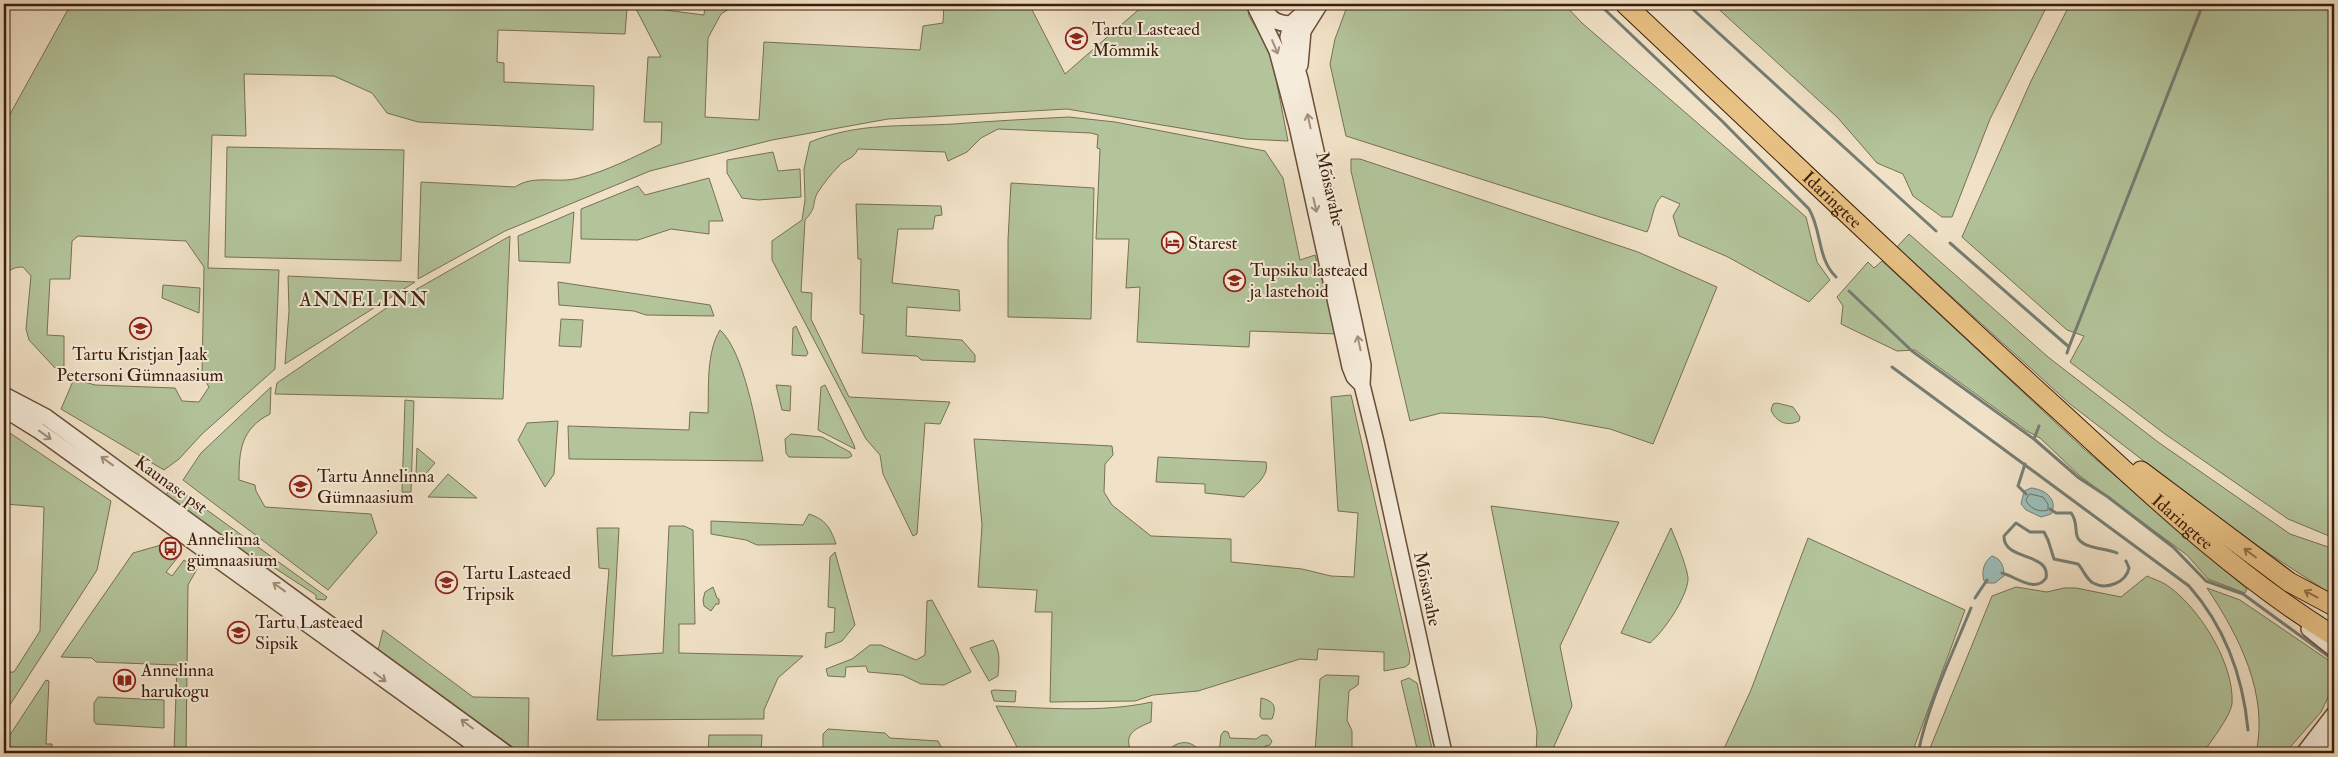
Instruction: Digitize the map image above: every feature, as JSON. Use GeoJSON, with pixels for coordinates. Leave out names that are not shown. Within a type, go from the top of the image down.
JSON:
{"type":"FeatureCollection","features":[{"type":"Feature","properties":{"kind":"main road","name":"Idaringtee"},"geometry":{"type":"LineString","coordinates":[[1625,4],[1868,235],[2151,495],[2264,588],[2334,636]]}},
{"type":"Feature","properties":{"kind":"main road","name":"Idaringtee"},"geometry":{"type":"LineString","coordinates":[[2042,394],[2122,457],[2289,582],[2334,606]]}},
{"type":"Feature","properties":{"kind":"street","name":"Mõisavahe"},"geometry":{"type":"LineString","coordinates":[[1254,4],[1277,51],[1304,159],[1350,366],[1354,377],[1362,385]]}},
{"type":"Feature","properties":{"kind":"street"},"geometry":{"type":"LineString","coordinates":[[1264,4],[1271,18],[1281,24],[1291,24],[1304,12],[1310,11],[1320,4]]}},
{"type":"Feature","properties":{"kind":"street"},"geometry":{"type":"LineString","coordinates":[[1300,79],[1301,40],[1310,11]]}},
{"type":"Feature","properties":{"kind":"street","name":"Mõisavahe"},"geometry":{"type":"LineString","coordinates":[[1291,24],[1288,37],[1300,79],[1363,365],[1362,385],[1445,749]]}},
{"type":"Feature","properties":{"kind":"street","name":"Kaunase pst"},"geometry":{"type":"LineString","coordinates":[[4,395],[46,418],[77,440],[506,753]]}},
{"type":"Feature","properties":{"kind":"street","name":"Kaunase pst"},"geometry":{"type":"LineString","coordinates":[[4,409],[38,430],[486,753]]}},
{"type":"Feature","properties":{"kind":"street"},"geometry":{"type":"LineString","coordinates":[[2264,588],[2292,617],[2334,649]]}},
{"type":"Feature","properties":{"kind":"street"},"geometry":{"type":"LineString","coordinates":[[2304,753],[2334,714]]}},
{"type":"Feature","properties":{"kind":"street"},"geometry":{"type":"LineString","coordinates":[[2314,753],[2334,736]]}},
{"type":"Feature","properties":{"kind":"street"},"geometry":{"type":"LineString","coordinates":[[2323,753],[2334,748]]}},
{"type":"Feature","properties":{"kind":"green space"},"geometry":{"type":"Polygon","coordinates":[[[71,4],[525,4],[576,6],[576,4],[657,4],[657,9],[704,15],[705,4],[737,4],[721,14],[708,38],[705,117],[759,120],[764,42],[920,50],[923,26],[943,23],[944,4],[1029,4],[1065,74],[1145,4],[1247,4],[1249,16],[1271,53],[1288,141],[1245,139],[1067,109],[888,119],[772,140],[650,171],[505,231],[418,279],[421,182],[515,187],[522,183],[538,180],[571,180],[610,168],[661,144],[662,122],[644,122],[648,57],[661,57],[635,7],[627,8],[625,34],[498,30],[497,62],[504,63],[504,82],[594,86],[593,130],[418,122],[387,113],[372,93],[334,76],[244,74],[246,136],[212,135],[208,268],[279,270],[275,369],[202,434],[179,459],[164,470],[61,409],[74,379],[95,385],[175,388],[182,401],[199,402],[209,387],[202,376],[204,267],[186,241],[78,236],[72,241],[70,279],[50,279],[47,335],[64,336],[64,366],[55,368],[29,340],[26,329],[31,276],[23,267],[10,270],[4,290],[4,125],[71,4]]]}},
{"type":"Feature","properties":{"kind":"green space"},"geometry":{"type":"Polygon","coordinates":[[[1348,4],[1564,4],[1582,23],[1806,217],[1817,262],[1830,280],[1809,302],[1728,257],[1679,236],[1673,216],[1680,204],[1662,196],[1654,208],[1647,232],[1346,136],[1330,64],[1335,39],[1348,4]]]}},
{"type":"Feature","properties":{"kind":"green space"},"geometry":{"type":"Polygon","coordinates":[[[1713,4],[2048,4],[1990,119],[1952,217],[1942,217],[1913,196],[1903,174],[1877,163],[1838,118],[1713,4]]]}},
{"type":"Feature","properties":{"kind":"green space"},"geometry":{"type":"Polygon","coordinates":[[[2070,4],[2334,4],[2334,538],[2288,519],[2165,434],[2070,362],[2084,336],[2067,330],[1962,237],[2031,81],[2070,4]]]}},
{"type":"Feature","properties":{"kind":"green space"},"geometry":{"type":"Polygon","coordinates":[[[1069,117],[1115,122],[1265,151],[1283,178],[1300,260],[1315,255],[1338,334],[1250,331],[1249,347],[1137,342],[1140,287],[1126,288],[1129,239],[1096,239],[1100,149],[1097,148],[1098,135],[1091,133],[998,129],[981,138],[967,152],[948,161],[945,152],[858,149],[825,182],[816,196],[812,211],[805,220],[801,292],[812,293],[811,319],[849,397],[950,402],[940,424],[925,423],[917,534],[913,536],[883,474],[880,455],[866,439],[772,260],[772,241],[802,220],[805,200],[804,169],[810,142],[846,131],[864,128],[1069,117]]]}},
{"type":"Feature","properties":{"kind":"green space"},"geometry":{"type":"Polygon","coordinates":[[[227,147],[404,150],[401,261],[225,257],[227,147]]]}},
{"type":"Feature","properties":{"kind":"green space"},"geometry":{"type":"Polygon","coordinates":[[[773,152],[778,171],[800,169],[801,197],[758,200],[742,198],[727,173],[727,160],[773,152]]]}},
{"type":"Feature","properties":{"kind":"green space"},"geometry":{"type":"Polygon","coordinates":[[[1351,159],[1360,159],[1638,252],[1717,287],[1653,444],[1610,429],[1543,417],[1441,413],[1410,421],[1351,171],[1351,159]]]}},
{"type":"Feature","properties":{"kind":"green space"},"geometry":{"type":"Polygon","coordinates":[[[709,178],[723,221],[709,221],[709,234],[671,229],[638,240],[581,239],[581,209],[638,186],[645,195],[709,178]]]}},
{"type":"Feature","properties":{"kind":"green space"},"geometry":{"type":"Polygon","coordinates":[[[1011,183],[1094,188],[1091,319],[1008,317],[1008,240],[1011,183]]]}},
{"type":"Feature","properties":{"kind":"green space"},"geometry":{"type":"Polygon","coordinates":[[[856,204],[941,206],[942,215],[935,216],[933,229],[898,229],[892,283],[959,290],[960,311],[907,307],[906,336],[962,340],[975,355],[975,362],[921,360],[917,356],[862,353],[864,315],[860,314],[861,259],[858,259],[856,204]]]}},
{"type":"Feature","properties":{"kind":"green space"},"geometry":{"type":"Polygon","coordinates":[[[574,212],[570,263],[519,261],[518,236],[574,212]]]}},
{"type":"Feature","properties":{"kind":"green space"},"geometry":{"type":"Polygon","coordinates":[[[1909,234],[2048,357],[2158,442],[2290,534],[2334,549],[2334,596],[2265,551],[2193,499],[2070,404],[1897,247],[1909,234]]]}},
{"type":"Feature","properties":{"kind":"green space"},"geometry":{"type":"Polygon","coordinates":[[[510,236],[503,399],[275,394],[277,383],[401,298],[510,236]]]}},
{"type":"Feature","properties":{"kind":"green space"},"geometry":{"type":"Polygon","coordinates":[[[1882,261],[2084,449],[2247,589],[2245,593],[2208,579],[2187,555],[2080,476],[2040,438],[2027,431],[1915,350],[1897,351],[1841,324],[1843,306],[1837,297],[1868,262],[1874,268],[1882,261]]]}},
{"type":"Feature","properties":{"kind":"green space"},"geometry":{"type":"Polygon","coordinates":[[[288,276],[415,282],[285,364],[289,311],[288,276]]]}},
{"type":"Feature","properties":{"kind":"green space"},"geometry":{"type":"Polygon","coordinates":[[[558,282],[710,305],[714,316],[646,315],[634,311],[559,305],[558,282]]]}},
{"type":"Feature","properties":{"kind":"green space"},"geometry":{"type":"Polygon","coordinates":[[[163,285],[200,288],[199,313],[162,298],[163,285]]]}},
{"type":"Feature","properties":{"kind":"green space"},"geometry":{"type":"Polygon","coordinates":[[[561,319],[583,320],[581,347],[559,346],[561,319]]]}},
{"type":"Feature","properties":{"kind":"green space"},"geometry":{"type":"Polygon","coordinates":[[[796,326],[808,353],[806,356],[792,355],[793,328],[796,326]]]}},
{"type":"Feature","properties":{"kind":"green space"},"geometry":{"type":"Polygon","coordinates":[[[720,330],[728,340],[743,372],[763,461],[569,459],[568,426],[689,430],[690,412],[708,413],[710,360],[712,349],[720,330]]]}},
{"type":"Feature","properties":{"kind":"green space"},"geometry":{"type":"Polygon","coordinates":[[[776,385],[791,386],[790,411],[782,410],[776,385]]]}},
{"type":"Feature","properties":{"kind":"green space"},"geometry":{"type":"Polygon","coordinates":[[[825,385],[855,449],[818,430],[821,387],[825,385]]]}},
{"type":"Feature","properties":{"kind":"green space"},"geometry":{"type":"Polygon","coordinates":[[[271,387],[270,414],[253,426],[244,441],[241,450],[239,480],[255,485],[256,491],[265,507],[371,514],[377,533],[328,590],[183,480],[201,453],[271,387]]]}},
{"type":"Feature","properties":{"kind":"green space"},"geometry":{"type":"Polygon","coordinates":[[[1351,395],[1410,656],[1409,664],[1405,667],[1384,671],[1384,652],[1318,649],[1317,660],[1300,659],[1198,691],[1153,695],[1135,701],[1050,702],[1052,612],[1035,612],[1037,590],[978,587],[982,525],[974,439],[1112,446],[1113,455],[1105,464],[1104,492],[1112,505],[1151,536],[1231,539],[1231,562],[1302,569],[1331,576],[1354,577],[1358,513],[1338,511],[1331,397],[1351,395]]]}},
{"type":"Feature","properties":{"kind":"green space"},"geometry":{"type":"Polygon","coordinates":[[[405,400],[414,401],[411,492],[402,492],[405,400]]]}},
{"type":"Feature","properties":{"kind":"green space"},"geometry":{"type":"Polygon","coordinates":[[[1777,403],[1793,407],[1800,417],[1799,421],[1790,424],[1776,418],[1771,410],[1773,404],[1777,403]]]}},
{"type":"Feature","properties":{"kind":"green space"},"geometry":{"type":"Polygon","coordinates":[[[558,421],[554,474],[545,487],[518,440],[527,423],[558,421]]]}},
{"type":"Feature","properties":{"kind":"green space"},"geometry":{"type":"Polygon","coordinates":[[[4,429],[111,501],[97,570],[4,714],[4,672],[14,672],[40,631],[44,507],[4,504],[4,429]]]}},
{"type":"Feature","properties":{"kind":"green space"},"geometry":{"type":"Polygon","coordinates":[[[791,434],[822,437],[850,452],[852,456],[848,458],[789,457],[786,453],[785,439],[791,434]]]}},
{"type":"Feature","properties":{"kind":"green space"},"geometry":{"type":"Polygon","coordinates":[[[417,448],[435,463],[422,478],[416,474],[417,448]]]}},
{"type":"Feature","properties":{"kind":"green space"},"geometry":{"type":"Polygon","coordinates":[[[1158,457],[1266,462],[1267,467],[1260,481],[1244,497],[1205,493],[1205,484],[1156,482],[1158,457]]]}},
{"type":"Feature","properties":{"kind":"green space"},"geometry":{"type":"Polygon","coordinates":[[[448,474],[477,498],[428,497],[448,474]]]}},
{"type":"Feature","properties":{"kind":"green space"},"geometry":{"type":"Polygon","coordinates":[[[178,489],[327,597],[325,600],[316,599],[316,595],[267,563],[264,570],[165,496],[169,491],[178,489]]]}},
{"type":"Feature","properties":{"kind":"green space"},"geometry":{"type":"Polygon","coordinates":[[[1491,506],[1619,522],[1560,646],[1572,706],[1551,753],[1536,753],[1537,731],[1491,506]]]}},
{"type":"Feature","properties":{"kind":"green space"},"geometry":{"type":"Polygon","coordinates":[[[809,514],[827,525],[836,544],[757,545],[746,540],[711,534],[711,521],[803,525],[809,514]]]}},
{"type":"Feature","properties":{"kind":"green space"},"geometry":{"type":"Polygon","coordinates":[[[669,526],[684,526],[693,530],[695,624],[679,624],[679,653],[803,656],[778,678],[764,710],[764,719],[597,720],[609,569],[599,568],[597,528],[619,528],[612,656],[663,653],[669,526]]]}},
{"type":"Feature","properties":{"kind":"green space"},"geometry":{"type":"Polygon","coordinates":[[[1671,528],[1684,562],[1688,580],[1674,614],[1662,631],[1650,643],[1621,633],[1671,528]]]}},
{"type":"Feature","properties":{"kind":"green space"},"geometry":{"type":"Polygon","coordinates":[[[1808,538],[1965,610],[1912,753],[1722,753],[1751,690],[1808,538]]]}},
{"type":"Feature","properties":{"kind":"green space"},"geometry":{"type":"Polygon","coordinates":[[[161,545],[178,557],[166,572],[172,576],[184,560],[197,569],[188,585],[186,753],[174,753],[177,665],[96,662],[92,658],[61,657],[133,553],[161,545]]]}},
{"type":"Feature","properties":{"kind":"green space"},"geometry":{"type":"Polygon","coordinates":[[[835,552],[855,625],[842,641],[825,648],[826,633],[834,632],[835,608],[828,607],[830,557],[835,552]]]}},
{"type":"Feature","properties":{"kind":"green space"},"geometry":{"type":"Polygon","coordinates":[[[2147,576],[2165,584],[2190,606],[2212,637],[2227,671],[2231,688],[2231,709],[2203,753],[1928,753],[1992,596],[2016,587],[2047,592],[2064,588],[2076,588],[2121,597],[2147,576]]]}},
{"type":"Feature","properties":{"kind":"green space"},"geometry":{"type":"Polygon","coordinates":[[[713,587],[719,599],[719,604],[716,604],[711,611],[704,606],[703,600],[705,592],[713,587]]]}},
{"type":"Feature","properties":{"kind":"green space"},"geometry":{"type":"Polygon","coordinates":[[[2207,588],[2240,600],[2334,664],[2334,685],[2321,712],[2285,753],[2256,753],[2259,731],[2255,688],[2240,646],[2219,606],[2207,588]]]}},
{"type":"Feature","properties":{"kind":"green space"},"geometry":{"type":"Polygon","coordinates":[[[932,600],[971,672],[944,685],[921,684],[902,675],[868,672],[866,666],[846,667],[845,677],[828,676],[826,669],[852,659],[870,645],[881,645],[916,660],[925,655],[927,601],[932,600]]]}},
{"type":"Feature","properties":{"kind":"green space"},"geometry":{"type":"Polygon","coordinates":[[[383,630],[473,697],[529,698],[528,753],[521,753],[378,650],[383,630]]]}},
{"type":"Feature","properties":{"kind":"green space"},"geometry":{"type":"Polygon","coordinates":[[[993,640],[998,653],[998,676],[989,681],[970,648],[993,640]]]}},
{"type":"Feature","properties":{"kind":"green space"},"geometry":{"type":"Polygon","coordinates":[[[1326,675],[1359,676],[1358,685],[1349,691],[1347,720],[1352,731],[1352,750],[1348,753],[1315,753],[1320,679],[1326,675]]]}},
{"type":"Feature","properties":{"kind":"green space"},"geometry":{"type":"Polygon","coordinates":[[[1409,678],[1417,683],[1433,753],[1418,753],[1401,681],[1409,678]]]}},
{"type":"Feature","properties":{"kind":"green space"},"geometry":{"type":"Polygon","coordinates":[[[46,680],[49,681],[46,744],[52,744],[52,753],[4,753],[4,744],[46,680]]]}},
{"type":"Feature","properties":{"kind":"green space"},"geometry":{"type":"Polygon","coordinates":[[[991,691],[1016,691],[1015,702],[994,701],[991,691]]]}},
{"type":"Feature","properties":{"kind":"green space"},"geometry":{"type":"Polygon","coordinates":[[[98,697],[164,700],[164,728],[96,724],[94,721],[94,703],[98,697]]]}},
{"type":"Feature","properties":{"kind":"green space"},"geometry":{"type":"Polygon","coordinates":[[[1261,698],[1272,703],[1274,711],[1272,719],[1262,719],[1260,716],[1261,698]]]}},
{"type":"Feature","properties":{"kind":"green space"},"geometry":{"type":"Polygon","coordinates":[[[1152,702],[1151,722],[1136,729],[1130,735],[1129,745],[1131,751],[1170,749],[1178,744],[1187,743],[1195,746],[1201,753],[1020,753],[996,706],[1094,709],[1152,702]]]}},
{"type":"Feature","properties":{"kind":"green space"},"geometry":{"type":"Polygon","coordinates":[[[828,729],[885,733],[890,738],[938,741],[943,750],[940,753],[823,753],[823,734],[828,729]]]}},
{"type":"Feature","properties":{"kind":"green space"},"geometry":{"type":"Polygon","coordinates":[[[1224,731],[1228,732],[1230,738],[1256,739],[1262,735],[1267,735],[1272,741],[1270,745],[1265,746],[1264,753],[1219,753],[1221,735],[1224,731]]]}},
{"type":"Feature","properties":{"kind":"green space"},"geometry":{"type":"Polygon","coordinates":[[[709,735],[762,735],[761,753],[708,753],[709,735]]]}},
{"type":"Feature","properties":{"kind":"water"},"geometry":{"type":"Polygon","coordinates":[[[2031,488],[2041,490],[2052,499],[2053,509],[2051,514],[2041,517],[2026,510],[2021,504],[2024,491],[2031,488]]]}},
{"type":"Feature","properties":{"kind":"water"},"geometry":{"type":"Polygon","coordinates":[[[1992,556],[2002,564],[2004,576],[1995,583],[1986,583],[1983,578],[1983,570],[1985,564],[1992,556]]]}},
{"type":"Feature","properties":{"kind":"waterway"},"geometry":{"type":"LineString","coordinates":[[1599,4],[1722,121],[1809,209],[1826,261],[1836,277]]}},
{"type":"Feature","properties":{"kind":"waterway"},"geometry":{"type":"LineString","coordinates":[[1687,4],[1936,231]]}},
{"type":"Feature","properties":{"kind":"waterway"},"geometry":{"type":"LineString","coordinates":[[2069,347],[2203,4]]}},
{"type":"Feature","properties":{"kind":"waterway"},"geometry":{"type":"LineString","coordinates":[[1950,243],[2069,347],[2067,353]]}},
{"type":"Feature","properties":{"kind":"waterway"},"geometry":{"type":"LineString","coordinates":[[1849,291],[1912,351],[2034,439],[2079,478],[2108,497],[2173,547],[2206,581],[2243,594],[2328,656]]}},
{"type":"Feature","properties":{"kind":"waterway"},"geometry":{"type":"LineString","coordinates":[[1892,367],[2189,586],[2213,618],[2230,654],[2242,691],[2248,730]]}},
{"type":"Feature","properties":{"kind":"waterway"},"geometry":{"type":"LineString","coordinates":[[2034,439],[2039,426]]}},
{"type":"Feature","properties":{"kind":"waterway"},"geometry":{"type":"LineString","coordinates":[[2025,464],[2018,486],[2026,494]]}},
{"type":"Feature","properties":{"kind":"waterway"},"geometry":{"type":"LineString","coordinates":[[2050,509],[2056,513],[2071,513],[2075,521],[2077,536],[2083,543],[2117,553]]}},
{"type":"Feature","properties":{"kind":"waterway"},"geometry":{"type":"LineString","coordinates":[[2002,573],[2031,584],[2041,583],[2046,578],[2046,570],[2041,564],[2018,553],[2006,544],[2004,536],[2016,523],[2030,532],[2044,532],[2054,559],[2078,564],[2088,579],[2098,585],[2115,584],[2124,578],[2129,568],[2126,561]]}},
{"type":"Feature","properties":{"kind":"waterway"},"geometry":{"type":"LineString","coordinates":[[1975,598],[1987,580]]}},
{"type":"Feature","properties":{"kind":"waterway"},"geometry":{"type":"LineString","coordinates":[[1918,753],[1934,698],[1971,608]]}},
{"type":"Feature","properties":{"kind":"place","name":"Tartu Lasteaed Mõmmik"},"geometry":{"type":"Point","coordinates":[1076,39]}},
{"type":"Feature","properties":{"kind":"place","name":"Starest"},"geometry":{"type":"Point","coordinates":[1172,243]}},
{"type":"Feature","properties":{"kind":"place","name":"Tupsiku lasteaed ja lastehoid"},"geometry":{"type":"Point","coordinates":[1234,280]}},
{"type":"Feature","properties":{"kind":"place","name":"Tartu Kristjan Jaak Petersoni Gümnaasium"},"geometry":{"type":"Point","coordinates":[140,329]}},
{"type":"Feature","properties":{"kind":"place","name":"Tartu Annelinna Gümnaasium"},"geometry":{"type":"Point","coordinates":[301,486]}},
{"type":"Feature","properties":{"kind":"place","name":"Annelinna gümnaasium"},"geometry":{"type":"Point","coordinates":[171,549]}},
{"type":"Feature","properties":{"kind":"place","name":"Tartu Lasteaed Tripsik"},"geometry":{"type":"Point","coordinates":[447,583]}},
{"type":"Feature","properties":{"kind":"place","name":"Tartu Lasteaed Sipsik"},"geometry":{"type":"Point","coordinates":[239,632]}},
{"type":"Feature","properties":{"kind":"place","name":"Annelinna harukogu"},"geometry":{"type":"Point","coordinates":[125,680]}},
{"type":"Feature","properties":{"kind":"district","name":"ANNELINN"},"geometry":{"type":"Point","coordinates":[364,299]}}]}
